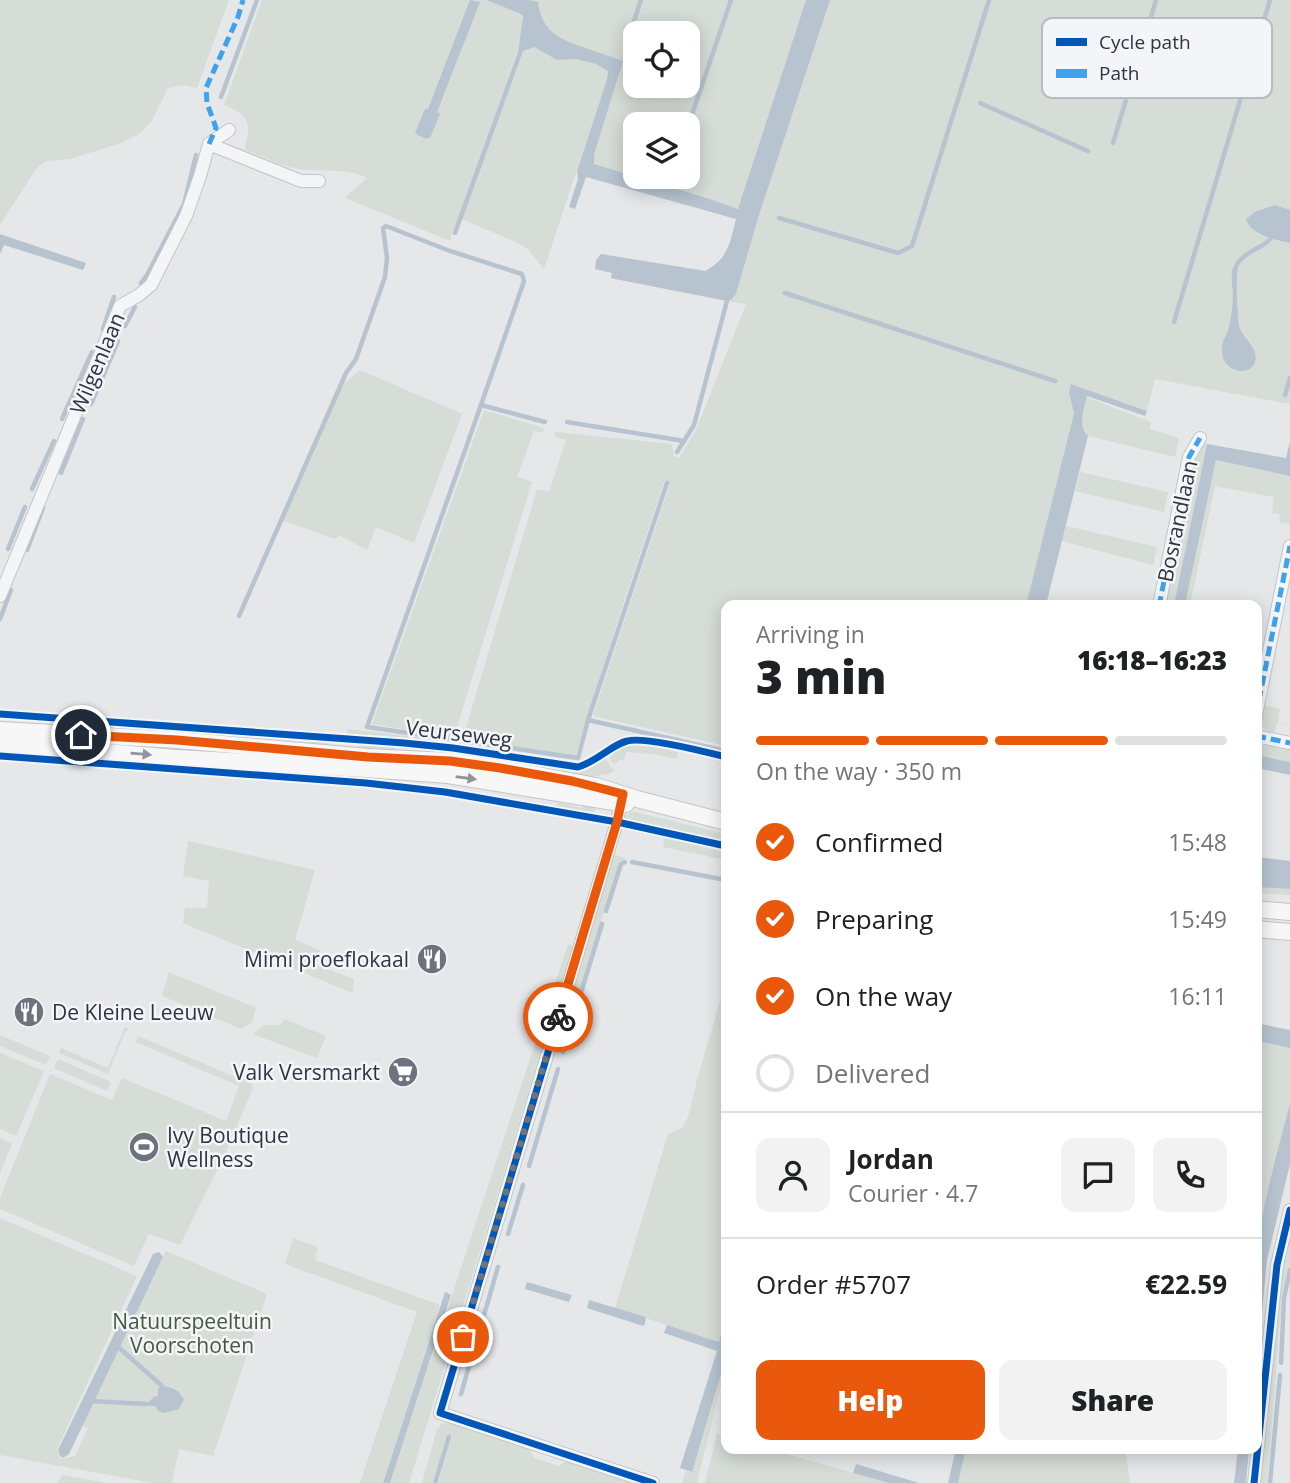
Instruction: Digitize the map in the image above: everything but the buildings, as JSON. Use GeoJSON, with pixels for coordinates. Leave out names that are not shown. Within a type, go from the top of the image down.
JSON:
{"type":"FeatureCollection","features":[{"type":"Feature","properties":{"kind":"main road","name":"Veurseweg"},"geometry":{"type":"LineString","coordinates":[[0,730],[177,740],[368,757],[450,761],[500,768],[721,821]]}},
{"type":"Feature","properties":{"kind":"main road","name":"Veurseweg"},"geometry":{"type":"LineString","coordinates":[[0,743],[176,758],[448,775],[595,792]]}},
{"type":"Feature","properties":{"kind":"main road","name":"Veurseweg"},"geometry":{"type":"LineString","coordinates":[[622,798],[721,828]]}},
{"type":"Feature","properties":{"kind":"main road"},"geometry":{"type":"LineString","coordinates":[[1262,910],[1290,912]]}},
{"type":"Feature","properties":{"kind":"main road"},"geometry":{"type":"LineString","coordinates":[[1262,930],[1290,932]]}},
{"type":"Feature","properties":{"kind":"street"},"geometry":{"type":"LineString","coordinates":[[209,144],[229,130]]}},
{"type":"Feature","properties":{"kind":"street"},"geometry":{"type":"LineString","coordinates":[[209,144],[301,181],[319,181]]}},
{"type":"Feature","properties":{"kind":"street","name":"Wilgenlaan"},"geometry":{"type":"LineString","coordinates":[[0,596],[120,306],[152,285],[186,216],[209,144]]}},
{"type":"Feature","properties":{"kind":"street","name":"Bosrandlaan"},"geometry":{"type":"LineString","coordinates":[[1161,600],[1189,457],[1200,438]]}},
{"type":"Feature","properties":{"kind":"street"},"geometry":{"type":"LineString","coordinates":[[1262,685],[1290,546]]}},
{"type":"Feature","properties":{"kind":"street"},"geometry":{"type":"LineString","coordinates":[[1262,737],[1290,743]]}},
{"type":"Feature","properties":{"kind":"street"},"geometry":{"type":"LineString","coordinates":[[622,798],[440,1413],[653,1483]]}},
{"type":"Feature","properties":{"kind":"street"},"geometry":{"type":"LineString","coordinates":[[1262,1407],[1277,1265],[1290,1210]]}},
{"type":"Feature","properties":{"kind":"street"},"geometry":{"type":"LineString","coordinates":[[1254,1483],[1257,1454]]}},
{"type":"Feature","properties":{"kind":"green space"},"geometry":{"type":"Polygon","coordinates":[[[0,0],[229,0],[197,88],[183,85],[168,88],[151,122],[139,134],[121,143],[70,159],[46,161],[36,169],[0,225],[0,0]]]}},
{"type":"Feature","properties":{"kind":"green space"},"geometry":{"type":"Polygon","coordinates":[[[262,0],[486,0],[520,13],[523,16],[519,47],[476,168],[521,52],[534,47],[557,60],[576,59],[608,70],[544,269],[528,249],[458,218],[450,241],[345,198],[367,178],[359,174],[294,168],[246,150],[247,122],[238,112],[224,105],[262,0]]]}},
{"type":"Feature","properties":{"kind":"green space"},"geometry":{"type":"Polygon","coordinates":[[[529,0],[806,0],[739,209],[676,189],[700,189],[700,112],[623,112],[623,173],[593,164],[623,61],[560,38],[548,28],[538,3],[529,0]]]}},
{"type":"Feature","properties":{"kind":"green space"},"geometry":{"type":"Polygon","coordinates":[[[830,0],[1290,0],[1290,404],[1155,379],[1147,411],[1080,387],[1069,393],[1074,412],[1027,600],[721,600],[721,745],[593,716],[670,484],[664,482],[575,756],[463,738],[537,489],[549,492],[566,440],[554,436],[556,432],[671,444],[673,456],[679,458],[696,430],[746,304],[727,301],[736,294],[759,215],[830,0]]]}},
{"type":"Feature","properties":{"kind":"green space"},"geometry":{"type":"Polygon","coordinates":[[[360,370],[462,414],[414,543],[376,527],[367,550],[339,535],[335,539],[282,520],[342,386],[360,370]]]}},
{"type":"Feature","properties":{"kind":"green space"},"geometry":{"type":"Polygon","coordinates":[[[1086,397],[1151,422],[1150,429],[1179,438],[1175,457],[1088,436],[1082,423],[1086,397]]]}},
{"type":"Feature","properties":{"kind":"green space"},"geometry":{"type":"Polygon","coordinates":[[[484,410],[544,428],[543,433],[534,431],[517,477],[532,482],[454,737],[372,724],[484,410]]]}},
{"type":"Feature","properties":{"kind":"green space"},"geometry":{"type":"Polygon","coordinates":[[[1202,443],[1207,444],[1175,600],[1165,600],[1193,462],[1202,443]]]}},
{"type":"Feature","properties":{"kind":"green space"},"geometry":{"type":"Polygon","coordinates":[[[1216,460],[1290,476],[1290,524],[1279,522],[1280,514],[1272,513],[1274,497],[1215,486],[1191,600],[1186,600],[1216,460]]]}},
{"type":"Feature","properties":{"kind":"green space"},"geometry":{"type":"Polygon","coordinates":[[[1080,472],[1168,492],[1164,512],[1075,491],[1080,472]]]}},
{"type":"Feature","properties":{"kind":"green space"},"geometry":{"type":"Polygon","coordinates":[[[1066,526],[1157,547],[1153,565],[1062,541],[1066,526]]]}},
{"type":"Feature","properties":{"kind":"green space"},"geometry":{"type":"Polygon","coordinates":[[[1262,705],[1280,709],[1278,722],[1290,726],[1277,723],[1274,734],[1263,727],[1262,705]]]}},
{"type":"Feature","properties":{"kind":"green space"},"geometry":{"type":"Polygon","coordinates":[[[181,729],[330,740],[325,749],[311,747],[311,741],[242,736],[239,742],[181,736],[181,729]]]}},
{"type":"Feature","properties":{"kind":"green space"},"geometry":{"type":"Polygon","coordinates":[[[347,729],[451,741],[451,743],[347,734],[347,729]]]}},
{"type":"Feature","properties":{"kind":"green space"},"geometry":{"type":"Polygon","coordinates":[[[361,742],[399,745],[392,751],[359,749],[361,742]]]}},
{"type":"Feature","properties":{"kind":"green space"},"geometry":{"type":"Polygon","coordinates":[[[461,743],[580,763],[573,765],[462,747],[461,743]]]}},
{"type":"Feature","properties":{"kind":"green space"},"geometry":{"type":"Polygon","coordinates":[[[634,743],[678,752],[676,759],[626,752],[624,760],[614,764],[610,759],[613,752],[634,743]]]}},
{"type":"Feature","properties":{"kind":"green space"},"geometry":{"type":"Polygon","coordinates":[[[1262,743],[1290,748],[1290,762],[1262,756],[1262,743]]]}},
{"type":"Feature","properties":{"kind":"green space"},"geometry":{"type":"Polygon","coordinates":[[[463,752],[576,771],[585,770],[605,758],[614,771],[587,777],[462,761],[463,752]]]}},
{"type":"Feature","properties":{"kind":"green space"},"geometry":{"type":"Polygon","coordinates":[[[584,801],[596,805],[593,815],[558,808],[557,805],[559,803],[582,808],[584,801]]]}},
{"type":"Feature","properties":{"kind":"green space"},"geometry":{"type":"Polygon","coordinates":[[[630,813],[721,833],[721,841],[624,818],[630,813]]]}},
{"type":"Feature","properties":{"kind":"green space"},"geometry":{"type":"Polygon","coordinates":[[[665,837],[721,852],[721,859],[663,847],[665,837]]]}},
{"type":"Feature","properties":{"kind":"green space"},"geometry":{"type":"Polygon","coordinates":[[[188,841],[315,870],[295,940],[321,951],[316,965],[354,979],[353,993],[183,923],[185,908],[207,908],[209,881],[183,876],[188,841]]]}},
{"type":"Feature","properties":{"kind":"green space"},"geometry":{"type":"Polygon","coordinates":[[[612,854],[625,858],[619,863],[561,1054],[556,1051],[556,1046],[612,854]]]}},
{"type":"Feature","properties":{"kind":"green space"},"geometry":{"type":"Polygon","coordinates":[[[1262,887],[1290,889],[1290,895],[1262,893],[1262,887]]]}},
{"type":"Feature","properties":{"kind":"green space"},"geometry":{"type":"Polygon","coordinates":[[[568,944],[573,946],[409,1483],[390,1483],[568,944]]]}},
{"type":"Feature","properties":{"kind":"green space"},"geometry":{"type":"Polygon","coordinates":[[[169,972],[256,1008],[252,1022],[241,1029],[162,996],[169,972]]]}},
{"type":"Feature","properties":{"kind":"green space"},"geometry":{"type":"Polygon","coordinates":[[[721,997],[719,1342],[615,1308],[668,1134],[682,1128],[688,1117],[721,997]]]}},
{"type":"Feature","properties":{"kind":"green space"},"geometry":{"type":"Polygon","coordinates":[[[284,1019],[326,1036],[317,1058],[253,1034],[264,1025],[280,1025],[284,1019]]]}},
{"type":"Feature","properties":{"kind":"green space"},"geometry":{"type":"Polygon","coordinates":[[[125,1027],[129,1029],[124,1034],[108,1074],[59,1053],[61,1048],[108,1068],[125,1027]]]}},
{"type":"Feature","properties":{"kind":"green space"},"geometry":{"type":"Polygon","coordinates":[[[0,1035],[50,1056],[46,1065],[0,1046],[0,1035]]]}},
{"type":"Feature","properties":{"kind":"green space"},"geometry":{"type":"Polygon","coordinates":[[[138,1036],[252,1084],[253,1088],[226,1152],[180,1245],[149,1234],[134,1266],[0,1209],[0,1198],[50,1074],[112,1100],[122,1078],[226,1121],[239,1086],[136,1042],[138,1036]]]}},
{"type":"Feature","properties":{"kind":"green space"},"geometry":{"type":"Polygon","coordinates":[[[1262,1042],[1290,1048],[1290,1103],[1262,1225],[1262,1042]]]}},
{"type":"Feature","properties":{"kind":"green space"},"geometry":{"type":"Polygon","coordinates":[[[0,1053],[44,1071],[16,1136],[0,1129],[0,1053]]]}},
{"type":"Feature","properties":{"kind":"green space"},"geometry":{"type":"Polygon","coordinates":[[[58,1059],[111,1082],[107,1091],[54,1068],[58,1059]]]}},
{"type":"Feature","properties":{"kind":"green space"},"geometry":{"type":"Polygon","coordinates":[[[0,1138],[12,1144],[0,1173],[0,1138]]]}},
{"type":"Feature","properties":{"kind":"green space","name":"Natuurspeeltuin Voorschoten"},"geometry":{"type":"Polygon","coordinates":[[[0,1218],[137,1276],[57,1449],[60,1459],[75,1456],[88,1428],[82,1426],[166,1251],[267,1294],[213,1456],[179,1449],[172,1483],[153,1483],[0,1455],[0,1218]]]}},
{"type":"Feature","properties":{"kind":"green space"},"geometry":{"type":"Polygon","coordinates":[[[1290,1230],[1290,1261],[1282,1298],[1267,1483],[1259,1483],[1282,1266],[1290,1230]]]}},
{"type":"Feature","properties":{"kind":"green space"},"geometry":{"type":"Polygon","coordinates":[[[293,1238],[318,1247],[315,1260],[440,1305],[383,1483],[360,1483],[417,1312],[285,1264],[293,1238]]]}},
{"type":"Feature","properties":{"kind":"green space"},"geometry":{"type":"Polygon","coordinates":[[[721,1375],[721,1385],[697,1483],[682,1483],[686,1471],[691,1472],[721,1375]]]}},
{"type":"Feature","properties":{"kind":"green space"},"geometry":{"type":"Polygon","coordinates":[[[443,1423],[461,1425],[527,1445],[534,1458],[559,1466],[567,1460],[637,1483],[438,1483],[452,1437],[448,1435],[432,1483],[422,1483],[437,1429],[443,1423]]]}},
{"type":"Feature","properties":{"kind":"green space"},"geometry":{"type":"Polygon","coordinates":[[[717,1434],[721,1435],[721,1454],[787,1454],[889,1483],[705,1483],[717,1434]]]}},
{"type":"Feature","properties":{"kind":"green space"},"geometry":{"type":"Polygon","coordinates":[[[965,1454],[1126,1454],[1130,1483],[958,1483],[965,1454]]]}},
{"type":"Feature","properties":{"kind":"green space"},"geometry":{"type":"Polygon","coordinates":[[[62,1475],[107,1483],[58,1483],[62,1475]]]}},
{"type":"Feature","properties":{"kind":"shaded area"},"geometry":{"type":"Polygon","coordinates":[[[470,0],[480,2],[437,112],[440,114],[430,138],[427,139],[415,133],[425,109],[428,109],[470,0]]]}},
{"type":"Feature","properties":{"kind":"shaded area"},"geometry":{"type":"Polygon","coordinates":[[[486,0],[538,2],[548,28],[560,38],[623,61],[594,155],[594,164],[623,173],[623,187],[586,177],[575,209],[569,207],[578,179],[577,171],[608,71],[596,64],[576,59],[557,60],[534,47],[518,53],[523,16],[486,0]]]}},
{"type":"Feature","properties":{"kind":"shaded area"},"geometry":{"type":"Polygon","coordinates":[[[806,0],[830,0],[759,215],[736,294],[731,300],[615,279],[611,278],[612,273],[595,269],[596,260],[601,254],[705,271],[723,256],[730,243],[736,219],[629,189],[677,189],[738,209],[806,0]]]}},
{"type":"Feature","properties":{"kind":"shaded area"},"geometry":{"type":"Polygon","coordinates":[[[1275,205],[1290,210],[1290,243],[1273,239],[1246,257],[1239,265],[1239,324],[1256,357],[1248,370],[1237,370],[1227,365],[1222,352],[1232,311],[1232,271],[1242,256],[1269,238],[1252,229],[1246,219],[1255,212],[1275,205]]]}},
{"type":"Feature","properties":{"kind":"shaded area"},"geometry":{"type":"Polygon","coordinates":[[[0,234],[86,263],[83,270],[4,245],[0,254],[0,234]]]}},
{"type":"Feature","properties":{"kind":"shaded area"},"geometry":{"type":"Polygon","coordinates":[[[1071,384],[1147,411],[1145,416],[1087,396],[1082,422],[1088,436],[1047,600],[1027,600],[1074,413],[1069,393],[1071,384]]]}},
{"type":"Feature","properties":{"kind":"shaded area"},"geometry":{"type":"Polygon","coordinates":[[[1290,441],[1290,476],[1216,460],[1186,600],[1175,600],[1207,444],[1286,458],[1290,441]]]}},
{"type":"Feature","properties":{"kind":"shaded area"},"geometry":{"type":"Polygon","coordinates":[[[1262,756],[1290,762],[1290,775],[1262,769],[1262,756]]]}},
{"type":"Feature","properties":{"kind":"shaded area"},"geometry":{"type":"Polygon","coordinates":[[[1262,858],[1290,861],[1290,889],[1262,887],[1262,858]]]}},
{"type":"Feature","properties":{"kind":"shaded area"},"geometry":{"type":"Polygon","coordinates":[[[1262,1024],[1290,1030],[1290,1048],[1262,1042],[1262,1024]]]}},
{"type":"Feature","properties":{"kind":"shaded area"},"geometry":{"type":"Polygon","coordinates":[[[1290,1103],[1290,1164],[1267,1260],[1262,1312],[1262,1219],[1290,1103]]]}},
{"type":"Feature","properties":{"kind":"shaded area"},"geometry":{"type":"Polygon","coordinates":[[[159,1252],[163,1257],[69,1454],[63,1458],[58,1450],[153,1254],[159,1252]]]}},
{"type":"Feature","properties":{"kind":"shaded area"},"geometry":{"type":"Polygon","coordinates":[[[527,1282],[572,1295],[569,1302],[525,1289],[527,1282]]]}},
{"type":"Feature","properties":{"kind":"shaded area"},"geometry":{"type":"Polygon","coordinates":[[[445,1292],[451,1295],[390,1483],[383,1483],[445,1292]]]}},
{"type":"Feature","properties":{"kind":"shaded area"},"geometry":{"type":"Polygon","coordinates":[[[589,1300],[646,1317],[645,1324],[643,1326],[587,1308],[589,1300]]]}},
{"type":"Feature","properties":{"kind":"shaded area"},"geometry":{"type":"Polygon","coordinates":[[[667,1325],[719,1342],[721,1335],[721,1374],[692,1472],[680,1468],[717,1351],[664,1333],[667,1325]]]}},
{"type":"Feature","properties":{"kind":"shaded area"},"geometry":{"type":"Polygon","coordinates":[[[162,1386],[175,1390],[182,1396],[184,1399],[179,1409],[164,1413],[158,1411],[155,1406],[146,1404],[158,1396],[158,1389],[162,1386]]]}},
{"type":"Feature","properties":{"kind":"shaded area"},"geometry":{"type":"Polygon","coordinates":[[[955,1454],[965,1454],[958,1483],[948,1483],[955,1454]]]}},
{"type":"Feature","properties":{"kind":"shaded area"},"geometry":{"type":"Polygon","coordinates":[[[1237,1454],[1249,1454],[1246,1483],[1234,1483],[1237,1454]]]}},
{"type":"Feature","properties":{"kind":"shaded area"},"geometry":{"type":"Polygon","coordinates":[[[856,1464],[919,1483],[889,1483],[853,1473],[856,1464]]]}},
{"type":"Feature","properties":{"kind":"waterway"},"geometry":{"type":"LineString","coordinates":[[221,97],[257,0]]}},
{"type":"Feature","properties":{"kind":"waterway"},"geometry":{"type":"LineString","coordinates":[[634,21],[641,0]]}},
{"type":"Feature","properties":{"kind":"waterway"},"geometry":{"type":"LineString","coordinates":[[693,112],[731,0]]}},
{"type":"Feature","properties":{"kind":"waterway"},"geometry":{"type":"LineString","coordinates":[[779,218],[898,253],[912,246],[989,0]]}},
{"type":"Feature","properties":{"kind":"waterway"},"geometry":{"type":"LineString","coordinates":[[1151,18],[1156,0]]}},
{"type":"Feature","properties":{"kind":"waterway"},"geometry":{"type":"LineString","coordinates":[[1265,18],[1270,0]]}},
{"type":"Feature","properties":{"kind":"waterway"},"geometry":{"type":"LineString","coordinates":[[455,233],[521,50]]}},
{"type":"Feature","properties":{"kind":"waterway"},"geometry":{"type":"LineString","coordinates":[[1113,143],[1127,98]]}},
{"type":"Feature","properties":{"kind":"waterway"},"geometry":{"type":"LineString","coordinates":[[1174,322],[1241,98]]}},
{"type":"Feature","properties":{"kind":"waterway"},"geometry":{"type":"LineString","coordinates":[[980,103],[1088,151]]}},
{"type":"Feature","properties":{"kind":"waterway"},"geometry":{"type":"LineString","coordinates":[[141,283],[184,204],[196,155]]}},
{"type":"Feature","properties":{"kind":"waterway"},"geometry":{"type":"LineString","coordinates":[[239,616],[346,373],[356,359],[385,277],[387,258],[383,228],[386,226],[450,251],[522,274],[524,281],[367,727],[451,739]]}},
{"type":"Feature","properties":{"kind":"waterway"},"geometry":{"type":"LineString","coordinates":[[785,293],[1055,381]]}},
{"type":"Feature","properties":{"kind":"waterway"},"geometry":{"type":"LineString","coordinates":[[103,329],[114,297]]}},
{"type":"Feature","properties":{"kind":"waterway"},"geometry":{"type":"LineString","coordinates":[[567,422],[684,441],[694,425],[727,301]]}},
{"type":"Feature","properties":{"kind":"waterway"},"geometry":{"type":"LineString","coordinates":[[125,326],[135,307]]}},
{"type":"Feature","properties":{"kind":"waterway"},"geometry":{"type":"LineString","coordinates":[[91,404],[118,341]]}},
{"type":"Feature","properties":{"kind":"waterway"},"geometry":{"type":"LineString","coordinates":[[62,419],[92,352]]}},
{"type":"Feature","properties":{"kind":"waterway"},"geometry":{"type":"LineString","coordinates":[[1285,395],[1290,378]]}},
{"type":"Feature","properties":{"kind":"waterway"},"geometry":{"type":"LineString","coordinates":[[481,405],[545,422]]}},
{"type":"Feature","properties":{"kind":"waterway"},"geometry":{"type":"LineString","coordinates":[[61,473],[83,419]]}},
{"type":"Feature","properties":{"kind":"waterway"},"geometry":{"type":"LineString","coordinates":[[32,489],[54,441]]}},
{"type":"Feature","properties":{"kind":"waterway"},"geometry":{"type":"LineString","coordinates":[[677,452],[684,441]]}},
{"type":"Feature","properties":{"kind":"waterway"},"geometry":{"type":"LineString","coordinates":[[464,741],[578,758],[588,720],[667,483]]}},
{"type":"Feature","properties":{"kind":"waterway"},"geometry":{"type":"LineString","coordinates":[[8,549],[25,507]]}},
{"type":"Feature","properties":{"kind":"waterway"},"geometry":{"type":"LineString","coordinates":[[27,550],[43,508]]}},
{"type":"Feature","properties":{"kind":"waterway"},"geometry":{"type":"LineString","coordinates":[[0,619],[11,590]]}},
{"type":"Feature","properties":{"kind":"waterway"},"geometry":{"type":"LineString","coordinates":[[588,720],[721,750]]}},
{"type":"Feature","properties":{"kind":"waterway"},"geometry":{"type":"LineString","coordinates":[[606,911],[621,864],[625,862]]}},
{"type":"Feature","properties":{"kind":"waterway"},"geometry":{"type":"LineString","coordinates":[[632,862],[721,879]]}},
{"type":"Feature","properties":{"kind":"waterway"},"geometry":{"type":"LineString","coordinates":[[563,1052],[602,924]]}},
{"type":"Feature","properties":{"kind":"waterway"},"geometry":{"type":"LineString","coordinates":[[529,1166],[558,1069]]}},
{"type":"Feature","properties":{"kind":"waterway"},"geometry":{"type":"LineString","coordinates":[[508,1234],[523,1185]]}},
{"type":"Feature","properties":{"kind":"waterway"},"geometry":{"type":"LineString","coordinates":[[461,1394],[498,1267]]}},
{"type":"Feature","properties":{"kind":"waterway"},"geometry":{"type":"LineString","coordinates":[[1281,1363],[1284,1298],[1290,1270]]}},
{"type":"Feature","properties":{"kind":"waterway"},"geometry":{"type":"LineString","coordinates":[[116,1345],[162,1386]]}},
{"type":"Feature","properties":{"kind":"waterway"},"geometry":{"type":"LineString","coordinates":[[1270,1483],[1280,1375]]}},
{"type":"Feature","properties":{"kind":"waterway"},"geometry":{"type":"LineString","coordinates":[[91,1401],[146,1404]]}},
{"type":"Feature","properties":{"kind":"waterway"},"geometry":{"type":"LineString","coordinates":[[435,1483],[449,1437]]}},
{"type":"Feature","properties":{"kind":"marked path"},"geometry":{"type":"LineString","coordinates":[[209,144],[216,128],[207,103],[206,88],[243,0]]}},
{"type":"Feature","properties":{"kind":"marked path"},"geometry":{"type":"LineString","coordinates":[[1160,600],[1189,457],[1200,438]]}},
{"type":"Feature","properties":{"kind":"marked path"},"geometry":{"type":"LineString","coordinates":[[1262,685],[1290,546]]}},
{"type":"Feature","properties":{"kind":"marked path"},"geometry":{"type":"LineString","coordinates":[[1262,737],[1290,743]]}},
{"type":"Feature","properties":{"kind":"cycle path"},"geometry":{"type":"LineString","coordinates":[[0,714],[404,743],[578,767],[621,743],[636,740],[676,745],[721,756]]}},
{"type":"Feature","properties":{"kind":"cycle path"},"geometry":{"type":"LineString","coordinates":[[0,756],[366,783],[445,792],[617,822],[721,845]]}},
{"type":"Feature","properties":{"kind":"cycle path"},"geometry":{"type":"LineString","coordinates":[[623,794],[617,822],[440,1413],[653,1483]]}},
{"type":"Feature","properties":{"kind":"cycle path"},"geometry":{"type":"LineString","coordinates":[[1262,1407],[1277,1265],[1290,1210]]}},
{"type":"Feature","properties":{"kind":"cycle path"},"geometry":{"type":"LineString","coordinates":[[1254,1483],[1257,1454]]}},
{"type":"Feature","properties":{"kind":"way so far"},"geometry":{"type":"LineString","coordinates":[[463,1337],[558,1017]]}},
{"type":"Feature","properties":{"kind":"place","name":"Mimi proeflokaal"},"geometry":{"type":"Point","coordinates":[432,959]}},
{"type":"Feature","properties":{"kind":"place","name":"De Kleine Leeuw"},"geometry":{"type":"Point","coordinates":[29,1012]}},
{"type":"Feature","properties":{"kind":"place","name":"Valk Versmarkt"},"geometry":{"type":"Point","coordinates":[403,1072]}},
{"type":"Feature","properties":{"kind":"place","name":"Ivy Boutique Wellness"},"geometry":{"type":"Point","coordinates":[144,1147]}},
{"type":"Feature","properties":{"kind":"route"},"geometry":{"type":"LineString","coordinates":[[81,735],[450,761],[572,781],[623,794],[558,1017]]}}]}
